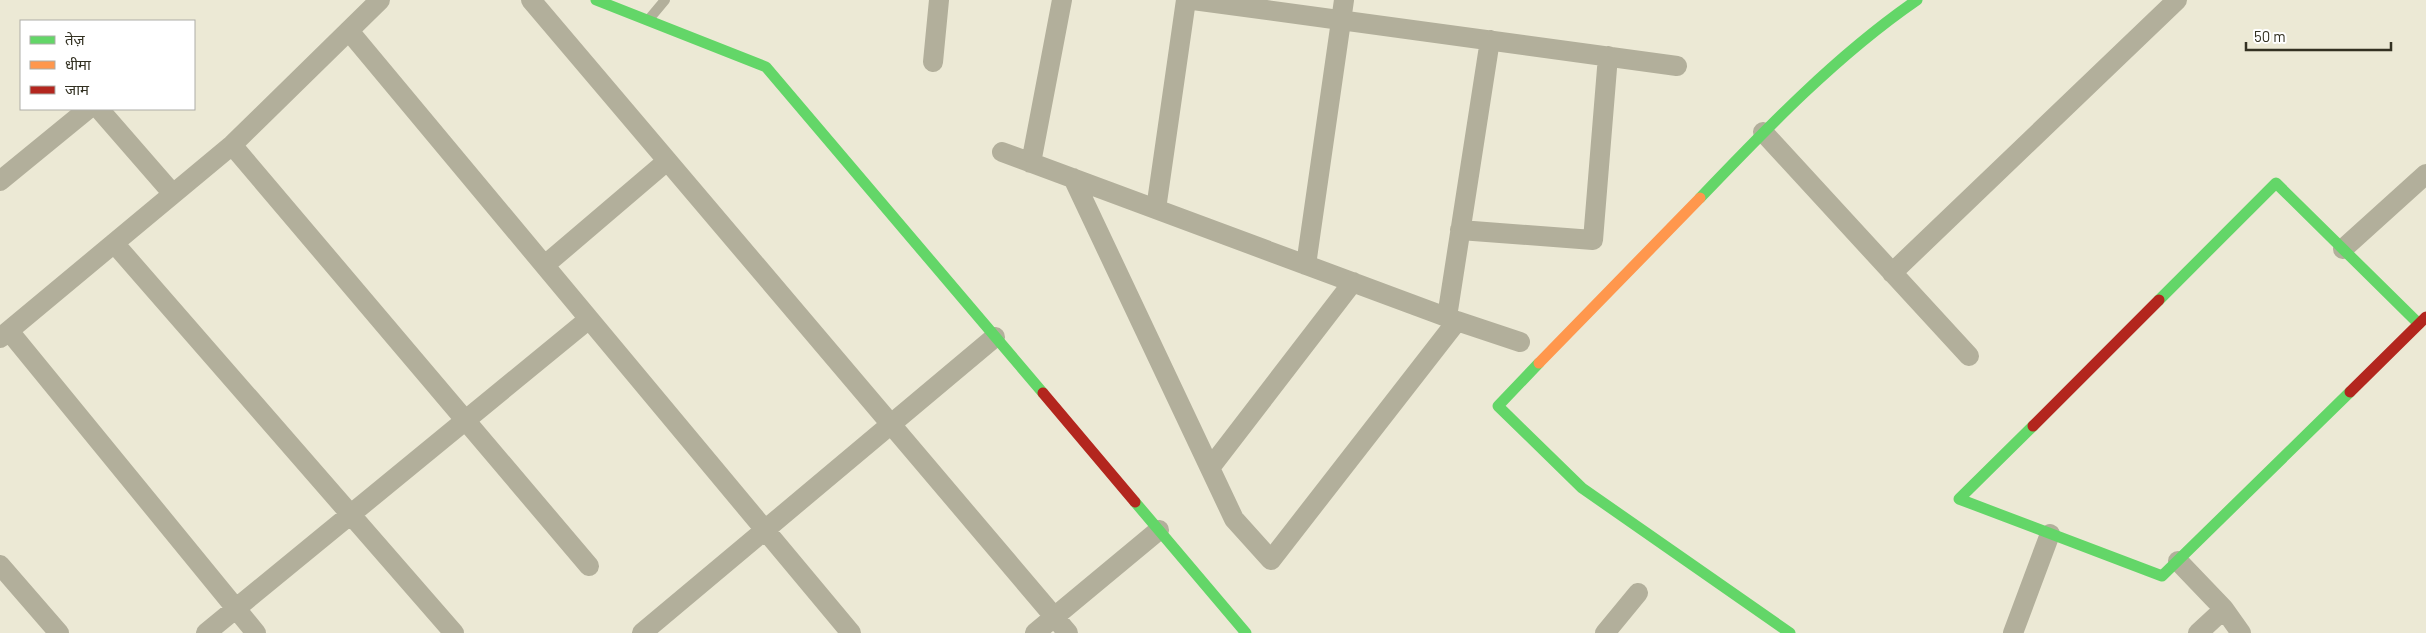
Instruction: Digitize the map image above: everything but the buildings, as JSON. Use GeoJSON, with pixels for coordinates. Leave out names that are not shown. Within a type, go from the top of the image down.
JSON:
{"type":"FeatureCollection","features":[{"type":"Feature","properties":{"kind":"street"},"geometry":{"type":"LineString","coordinates":[[256,633],[5,335],[232,145],[380,0]]}},
{"type":"Feature","properties":{"kind":"street"},"geometry":{"type":"LineString","coordinates":[[531,0],[1068,633]]}},
{"type":"Feature","properties":{"kind":"street"},"geometry":{"type":"LineString","coordinates":[[596,0],[766,67],[1246,633]]}},
{"type":"Feature","properties":{"kind":"street"},"geometry":{"type":"LineString","coordinates":[[934,62],[939,0]]}},
{"type":"Feature","properties":{"kind":"street"},"geometry":{"type":"LineString","coordinates":[[1031,163],[1062,0]]}},
{"type":"Feature","properties":{"kind":"street"},"geometry":{"type":"LineString","coordinates":[[1156,209],[1186,0]]}},
{"type":"Feature","properties":{"kind":"street"},"geometry":{"type":"LineString","coordinates":[[1193,0],[1677,66]]}},
{"type":"Feature","properties":{"kind":"street"},"geometry":{"type":"LineString","coordinates":[[1306,265],[1344,0]]}},
{"type":"Feature","properties":{"kind":"street"},"geometry":{"type":"LineString","coordinates":[[1790,633],[1582,488],[1498,406],[1762,132],[1879,26],[1917,0]]}},
{"type":"Feature","properties":{"kind":"street"},"geometry":{"type":"LineString","coordinates":[[1892,273],[2177,0]]}},
{"type":"Feature","properties":{"kind":"street"},"geometry":{"type":"LineString","coordinates":[[349,31],[765,530],[845,631]]}},
{"type":"Feature","properties":{"kind":"street"},"geometry":{"type":"LineString","coordinates":[[1073,178],[1234,519],[1271,560],[1452,319],[1460,230],[1490,40]]}},
{"type":"Feature","properties":{"kind":"street"},"geometry":{"type":"LineString","coordinates":[[1460,230],[1593,240],[1608,56]]}},
{"type":"Feature","properties":{"kind":"street"},"geometry":{"type":"LineString","coordinates":[[0,181],[87,110]]}},
{"type":"Feature","properties":{"kind":"street"},"geometry":{"type":"LineString","coordinates":[[100,110],[173,194]]}},
{"type":"Feature","properties":{"kind":"street"},"geometry":{"type":"LineString","coordinates":[[1762,132],[1969,356]]}},
{"type":"Feature","properties":{"kind":"street"},"geometry":{"type":"LineString","coordinates":[[232,145],[589,566]]}},
{"type":"Feature","properties":{"kind":"street"},"geometry":{"type":"LineString","coordinates":[[1002,152],[1452,319],[1520,342]]}},
{"type":"Feature","properties":{"kind":"street"},"geometry":{"type":"LineString","coordinates":[[545,265],[667,161]]}},
{"type":"Feature","properties":{"kind":"street"},"geometry":{"type":"LineString","coordinates":[[2343,249],[2426,174]]}},
{"type":"Feature","properties":{"kind":"street"},"geometry":{"type":"LineString","coordinates":[[2276,183],[2343,249],[2423,321],[2162,576],[1959,499],[2276,183]]}},
{"type":"Feature","properties":{"kind":"street"},"geometry":{"type":"LineString","coordinates":[[114,244],[454,633]]}},
{"type":"Feature","properties":{"kind":"street"},"geometry":{"type":"LineString","coordinates":[[1210,468],[1353,282]]}},
{"type":"Feature","properties":{"kind":"street"},"geometry":{"type":"LineString","coordinates":[[206,633],[589,319]]}},
{"type":"Feature","properties":{"kind":"street"},"geometry":{"type":"LineString","coordinates":[[642,633],[995,337]]}},
{"type":"Feature","properties":{"kind":"street"},"geometry":{"type":"LineString","coordinates":[[1035,633],[1158,530]]}},
{"type":"Feature","properties":{"kind":"street"},"geometry":{"type":"LineString","coordinates":[[2013,633],[2050,534]]}},
{"type":"Feature","properties":{"kind":"street"},"geometry":{"type":"LineString","coordinates":[[2178,561],[2224,609],[2240,633]]}},
{"type":"Feature","properties":{"kind":"street"},"geometry":{"type":"LineString","coordinates":[[0,565],[59,633]]}},
{"type":"Feature","properties":{"kind":"street"},"geometry":{"type":"LineString","coordinates":[[1605,633],[1638,593]]}},
{"type":"Feature","properties":{"kind":"street"},"geometry":{"type":"LineString","coordinates":[[2198,633],[2224,609]]}},
{"type":"Feature","properties":{"kind":"lane"},"geometry":{"type":"LineString","coordinates":[[648,20],[665,0]]}},
{"type":"Feature","properties":{"kind":"traffic: fast"},"geometry":{"type":"LineString","coordinates":[[596,0],[766,67],[1043,393]]}},
{"type":"Feature","properties":{"kind":"traffic: fast"},"geometry":{"type":"LineString","coordinates":[[1700,198],[1777,119],[1831,68],[1887,21],[1917,0]]}},
{"type":"Feature","properties":{"kind":"traffic: fast"},"geometry":{"type":"LineString","coordinates":[[2159,300],[2276,183],[2419,324]]}},
{"type":"Feature","properties":{"kind":"traffic: fast"},"geometry":{"type":"LineString","coordinates":[[1539,363],[1498,406],[1582,488],[1790,633]]}},
{"type":"Feature","properties":{"kind":"traffic: fast"},"geometry":{"type":"LineString","coordinates":[[2033,426],[1959,499],[2162,576],[2350,392]]}},
{"type":"Feature","properties":{"kind":"traffic: fast"},"geometry":{"type":"LineString","coordinates":[[1135,502],[1246,633]]}},
{"type":"Feature","properties":{"kind":"traffic: slow"},"geometry":{"type":"LineString","coordinates":[[1539,363],[1700,198]]}},
{"type":"Feature","properties":{"kind":"traffic: jam"},"geometry":{"type":"LineString","coordinates":[[2033,426],[2159,300]]}},
{"type":"Feature","properties":{"kind":"traffic: jam"},"geometry":{"type":"LineString","coordinates":[[2350,392],[2426,317]]}},
{"type":"Feature","properties":{"kind":"traffic: jam"},"geometry":{"type":"LineString","coordinates":[[1043,393],[1135,502]]}}]}
